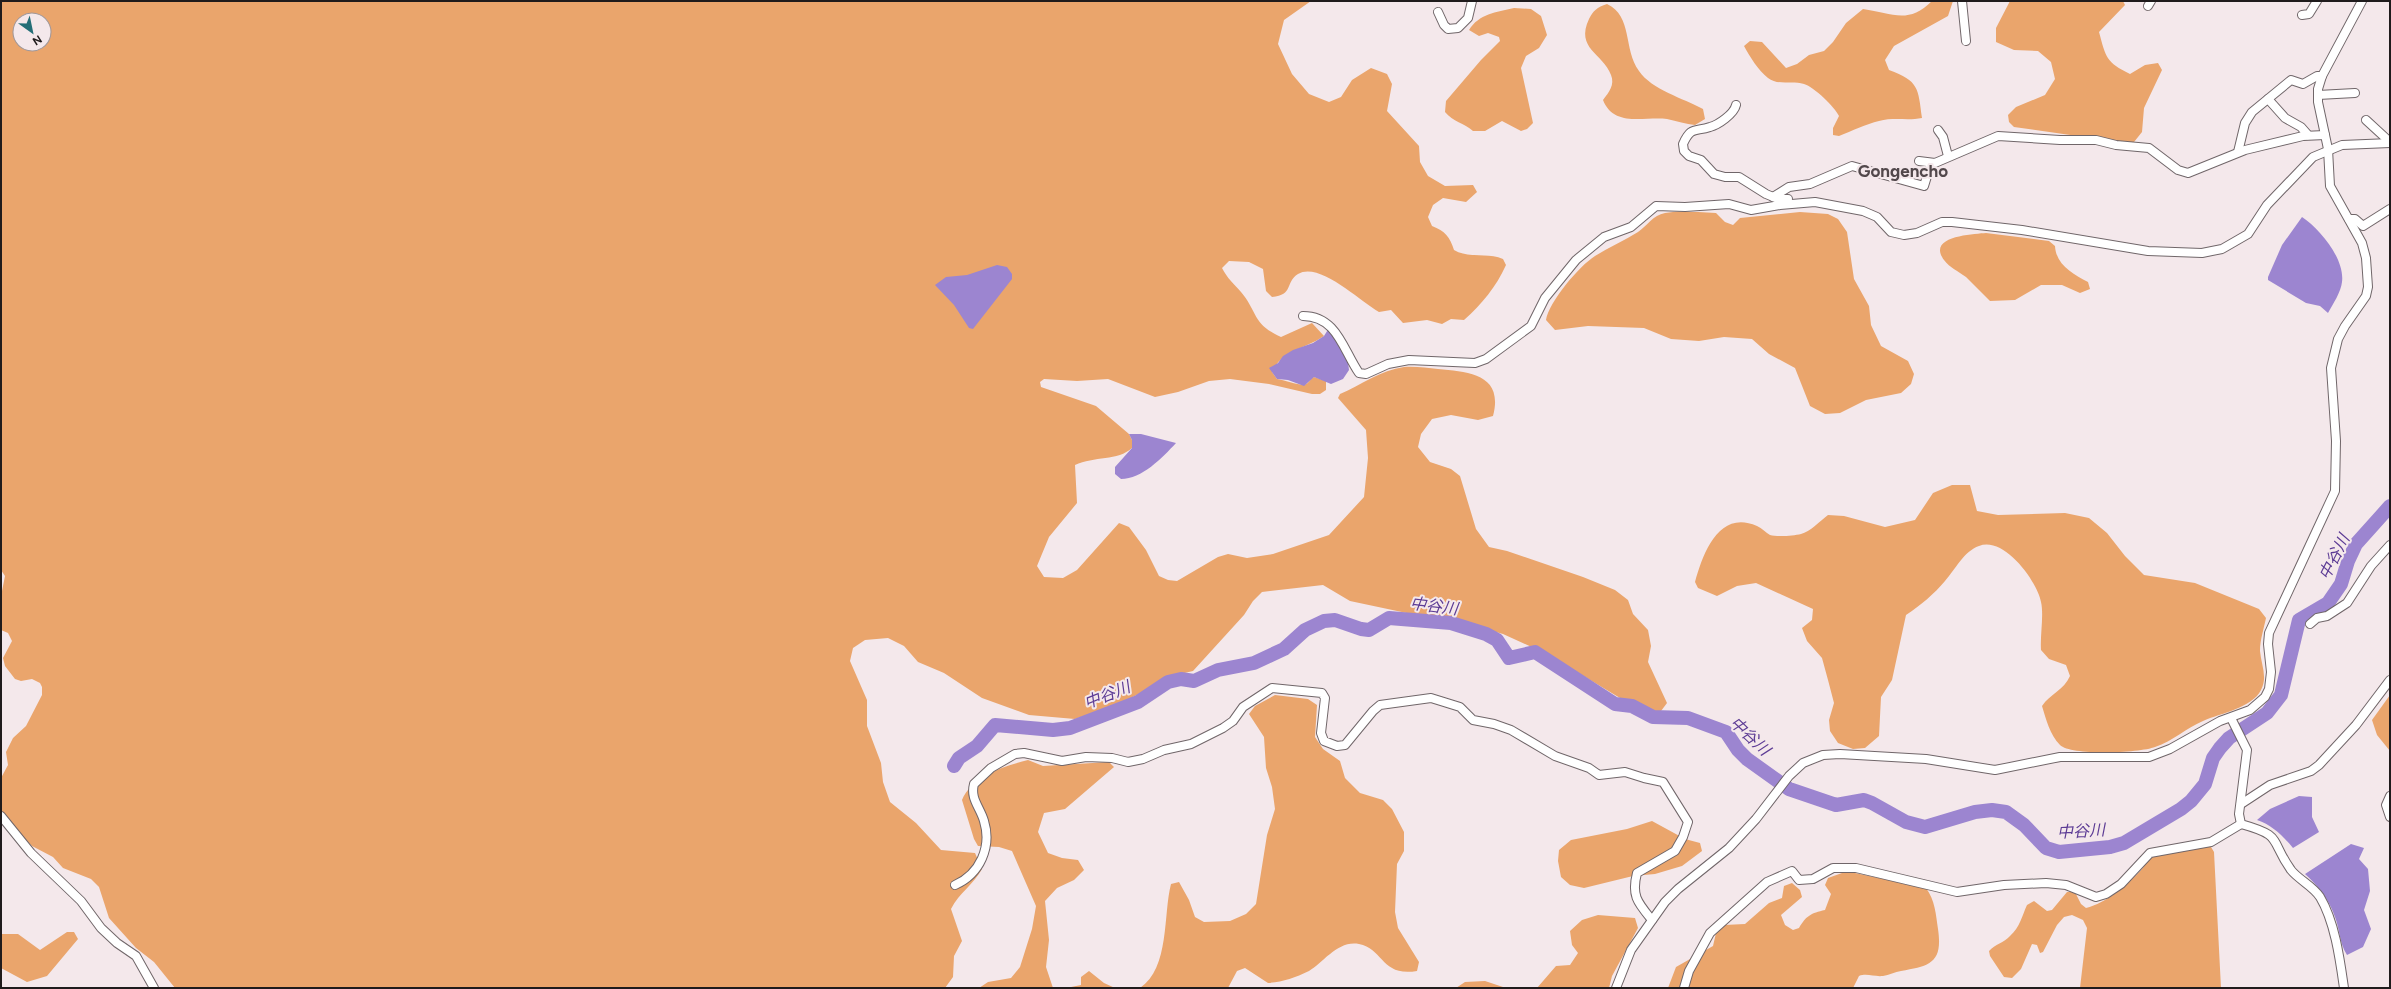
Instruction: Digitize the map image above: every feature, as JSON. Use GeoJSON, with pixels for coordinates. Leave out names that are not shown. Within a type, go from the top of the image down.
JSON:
{"type":"FeatureCollection","features":[{"type":"Feature","properties":{"kind":"street"},"geometry":{"type":"LineString","coordinates":[[1438,12],[1444,25],[1448,28],[1458,28],[1468,18],[1472,1]]}},
{"type":"Feature","properties":{"kind":"street"},"geometry":{"type":"LineString","coordinates":[[1962,1],[1966,41]]}},
{"type":"Feature","properties":{"kind":"street"},"geometry":{"type":"LineString","coordinates":[[2302,15],[2309,14],[2317,1]]}},
{"type":"Feature","properties":{"kind":"street"},"geometry":{"type":"LineString","coordinates":[[1616,988],[1631,950],[1652,920],[1678,889],[1729,848],[1750,827],[1796,769],[1813,758],[1840,754],[1926,759],[1995,770],[2060,757],[2149,757],[2170,749],[2220,721],[2231,718],[2254,707],[2265,697],[2271,672],[2268,644],[2269,633],[2335,491],[2336,441],[2331,368],[2338,340],[2345,326],[2366,296],[2368,287],[2366,258],[2356,231],[2330,186],[2328,149],[2320,115],[2318,95],[2322,76],[2361,1]]}},
{"type":"Feature","properties":{"kind":"street"},"geometry":{"type":"LineString","coordinates":[[2238,152],[2245,123],[2252,112],[2291,80],[2303,84],[2317,76],[2322,76]]}},
{"type":"Feature","properties":{"kind":"street"},"geometry":{"type":"LineString","coordinates":[[2318,95],[2355,93]]}},
{"type":"Feature","properties":{"kind":"street"},"geometry":{"type":"LineString","coordinates":[[2268,99],[2285,118],[2300,127],[2308,135]]}},
{"type":"Feature","properties":{"kind":"street"},"geometry":{"type":"LineString","coordinates":[[1736,106],[1732,113],[1715,124],[1692,131],[1683,144],[1686,154],[1701,160],[1714,174],[1726,178],[1739,177],[1773,197],[1800,202]]}},
{"type":"Feature","properties":{"kind":"street"},"geometry":{"type":"LineString","coordinates":[[2366,120],[2390,143]]}},
{"type":"Feature","properties":{"kind":"street"},"geometry":{"type":"LineString","coordinates":[[1938,130],[1943,137],[1948,156]]}},
{"type":"Feature","properties":{"kind":"street"},"geometry":{"type":"LineString","coordinates":[[1919,161],[1931,163],[1998,136],[2060,140],[2096,140],[2116,145],[2149,148],[2178,170],[2188,173],[2238,152],[2308,135],[2325,135]]}},
{"type":"Feature","properties":{"kind":"street"},"geometry":{"type":"LineString","coordinates":[[1303,316],[1328,324],[1359,373],[1366,374],[1388,364],[1409,360],[1475,364],[1486,359],[1531,326],[1545,298],[1576,260],[1604,237],[1631,227],[1656,206],[1685,207],[1729,204],[1751,210],[1800,202],[1814,202],[1863,211],[1876,217],[1891,232],[1904,235],[1917,233],[1942,222],[1952,222],[2022,230],[2148,251],[2202,253],[2222,248],[2248,234],[2267,205],[2313,157],[2328,149],[2358,143],[2390,143]]}},
{"type":"Feature","properties":{"kind":"street"},"geometry":{"type":"LineString","coordinates":[[1773,197],[1789,187],[1810,184],[1852,166],[1924,186],[1931,163]]}},
{"type":"Feature","properties":{"kind":"street"},"geometry":{"type":"LineString","coordinates":[[2349,219],[2352,218],[2363,226],[2390,209]]}},
{"type":"Feature","properties":{"kind":"street"},"geometry":{"type":"LineString","coordinates":[[2310,624],[2313,621],[2327,616],[2347,603],[2371,566],[2390,545]]}},
{"type":"Feature","properties":{"kind":"street"},"geometry":{"type":"LineString","coordinates":[[2241,804],[2270,786],[2311,771],[2319,765],[2356,726],[2390,680]]}},
{"type":"Feature","properties":{"kind":"street"},"geometry":{"type":"LineString","coordinates":[[956,885],[973,874],[980,863],[985,850],[984,822],[973,799],[974,784],[991,768],[1006,758],[1015,754],[1024,753],[1062,761],[1086,757],[1112,758],[1128,762],[1143,759],[1164,750],[1191,744],[1211,735],[1233,721],[1243,707],[1272,688],[1322,694],[1324,704],[1320,733],[1324,740],[1337,746],[1345,745],[1351,740],[1373,711],[1380,706],[1431,698],[1460,707],[1473,720],[1494,724],[1510,730],[1555,756],[1588,768],[1599,775],[1625,772],[1663,782],[1688,822],[1683,837],[1675,851],[1637,873],[1634,885],[1637,901],[1652,920]]}},
{"type":"Feature","properties":{"kind":"street"},"geometry":{"type":"LineString","coordinates":[[2231,718],[2242,739],[2247,760],[2240,824]]}},
{"type":"Feature","properties":{"kind":"street"},"geometry":{"type":"LineString","coordinates":[[2390,796],[2386,805],[2390,817]]}},
{"type":"Feature","properties":{"kind":"street"},"geometry":{"type":"LineString","coordinates":[[1,816],[32,853],[81,901],[101,928],[117,943],[136,956],[154,988]]}},
{"type":"Feature","properties":{"kind":"street"},"geometry":{"type":"LineString","coordinates":[[1684,988],[1689,971],[1710,933],[1767,882],[1792,871],[1799,880],[1805,881],[1820,876],[1833,868],[1856,868],[1957,892],[2004,885],[2046,883],[2066,885],[2096,897],[2106,894],[2121,884],[2150,853],[2211,842],[2240,824],[2264,830],[2272,836],[2291,869],[2320,898],[2338,947],[2344,988]]}},
{"type":"Feature","properties":{"kind":"shaded area"},"geometry":{"type":"Polygon","coordinates":[[[1,1],[1311,1],[1284,20],[1278,44],[1292,74],[1309,94],[1329,102],[1341,97],[1352,80],[1371,68],[1387,74],[1392,84],[1387,111],[1419,146],[1420,162],[1428,176],[1445,186],[1473,185],[1477,192],[1466,202],[1443,198],[1433,205],[1428,217],[1432,226],[1446,235],[1451,241],[1454,250],[1460,253],[1472,255],[1497,257],[1503,259],[1506,265],[1498,281],[1488,295],[1464,320],[1451,319],[1442,324],[1427,320],[1403,323],[1391,310],[1379,312],[1328,277],[1307,271],[1294,277],[1284,294],[1272,297],[1266,291],[1263,269],[1249,262],[1229,261],[1222,268],[1228,278],[1246,299],[1256,317],[1265,327],[1281,337],[1312,323],[1324,336],[1288,354],[1276,365],[1272,372],[1277,379],[1301,385],[1304,385],[1314,377],[1326,381],[1326,390],[1320,394],[1312,394],[1269,384],[1230,379],[1209,381],[1178,392],[1155,397],[1108,379],[1077,381],[1044,379],[1040,382],[1041,387],[1096,406],[1129,434],[1132,440],[1132,448],[1120,455],[1090,460],[1075,465],[1077,503],[1049,537],[1037,566],[1044,577],[1063,578],[1077,570],[1119,523],[1129,527],[1146,550],[1159,576],[1168,580],[1177,581],[1218,557],[1228,554],[1247,558],[1273,554],[1329,535],[1364,497],[1368,458],[1366,430],[1338,398],[1340,394],[1379,374],[1404,367],[1421,367],[1472,374],[1489,383],[1493,391],[1495,402],[1493,416],[1478,420],[1451,415],[1432,419],[1421,434],[1418,447],[1430,462],[1451,469],[1460,476],[1476,529],[1489,547],[1507,551],[1583,577],[1615,590],[1628,600],[1633,614],[1648,630],[1651,646],[1648,662],[1667,703],[1661,711],[1652,712],[1635,702],[1620,698],[1547,654],[1503,634],[1446,618],[1416,615],[1350,601],[1323,585],[1262,592],[1253,601],[1244,615],[1193,671],[1176,675],[1117,705],[1075,719],[1029,715],[982,698],[944,673],[918,662],[904,646],[888,638],[865,640],[853,648],[850,661],[867,700],[867,726],[881,763],[883,782],[890,802],[916,823],[941,850],[975,853],[982,869],[954,903],[951,909],[962,941],[954,956],[953,977],[945,988],[175,988],[154,962],[136,948],[109,918],[99,887],[91,879],[63,868],[53,857],[32,846],[11,825],[1,810],[1,778],[8,765],[6,752],[13,738],[26,726],[42,695],[42,687],[40,683],[32,679],[21,681],[15,679],[5,666],[3,658],[12,641],[8,633],[1,630],[1,596],[5,576],[1,570],[1,1]]]}},
{"type":"Feature","properties":{"kind":"shaded area"},"geometry":{"type":"Polygon","coordinates":[[[1932,1],[1953,1],[1948,16],[1894,46],[1885,60],[1889,70],[1912,82],[1918,93],[1922,118],[1885,120],[1869,124],[1839,136],[1833,135],[1833,128],[1839,116],[1829,103],[1813,89],[1804,84],[1795,82],[1776,82],[1768,78],[1752,59],[1744,46],[1750,41],[1762,42],[1786,68],[1797,64],[1809,55],[1824,51],[1833,42],[1846,23],[1863,9],[1899,16],[1915,13],[1932,1]]]}},
{"type":"Feature","properties":{"kind":"shaded area"},"geometry":{"type":"Polygon","coordinates":[[[2010,1],[2123,1],[2125,5],[2099,32],[2103,48],[2108,58],[2116,66],[2130,74],[2145,65],[2158,63],[2162,70],[2144,108],[2142,132],[2134,142],[2121,145],[2098,139],[2014,127],[2009,122],[2008,115],[2016,107],[2045,95],[2055,79],[2051,62],[2038,51],[2014,50],[1996,42],[1996,28],[2010,1]]]}},
{"type":"Feature","properties":{"kind":"shaded area"},"geometry":{"type":"Polygon","coordinates":[[[1607,4],[1615,9],[1621,16],[1631,53],[1639,71],[1645,78],[1668,93],[1703,109],[1705,119],[1695,125],[1658,118],[1631,119],[1622,118],[1608,109],[1603,100],[1612,85],[1611,75],[1602,61],[1592,50],[1585,37],[1589,19],[1592,14],[1601,6],[1607,4]]]}},
{"type":"Feature","properties":{"kind":"shaded area"},"geometry":{"type":"Polygon","coordinates":[[[1514,8],[1531,9],[1541,16],[1547,35],[1539,48],[1526,56],[1521,68],[1533,123],[1527,129],[1521,131],[1502,121],[1485,131],[1473,131],[1451,118],[1445,112],[1446,101],[1481,60],[1500,41],[1499,37],[1488,33],[1479,36],[1469,30],[1478,20],[1488,14],[1514,8]]]}},
{"type":"Feature","properties":{"kind":"shaded area"},"geometry":{"type":"Polygon","coordinates":[[[1673,212],[1716,213],[1725,222],[1733,225],[1740,218],[1800,212],[1828,214],[1838,219],[1847,232],[1854,279],[1869,306],[1871,325],[1881,346],[1908,361],[1914,374],[1911,384],[1901,393],[1866,400],[1840,413],[1825,414],[1810,406],[1795,368],[1769,354],[1752,339],[1724,337],[1699,341],[1671,339],[1644,328],[1588,326],[1555,330],[1546,320],[1548,312],[1559,294],[1573,276],[1595,256],[1638,232],[1661,214],[1673,212]]]}},
{"type":"Feature","properties":{"kind":"shaded area"},"geometry":{"type":"Polygon","coordinates":[[[2302,217],[2316,229],[2330,245],[2340,264],[2342,282],[2340,290],[2328,313],[2320,306],[2306,303],[2268,280],[2282,245],[2302,217]]]}},
{"type":"Feature","properties":{"kind":"shaded area"},"geometry":{"type":"Polygon","coordinates":[[[1986,233],[2049,241],[2055,246],[2058,259],[2062,264],[2071,272],[2088,282],[2090,289],[2080,293],[2062,285],[2041,285],[2015,300],[1990,301],[1966,277],[1946,263],[1940,252],[1941,246],[1946,241],[1972,234],[1986,233]]]}},
{"type":"Feature","properties":{"kind":"shaded area"},"geometry":{"type":"Polygon","coordinates":[[[997,265],[1007,267],[1012,274],[1012,279],[973,329],[969,328],[954,305],[935,285],[946,277],[967,275],[997,265]]]}},
{"type":"Feature","properties":{"kind":"shaded area"},"geometry":{"type":"Polygon","coordinates":[[[1329,328],[1348,362],[1349,370],[1343,379],[1331,384],[1314,377],[1304,386],[1288,380],[1277,379],[1269,368],[1278,363],[1283,356],[1293,350],[1313,343],[1324,336],[1329,328]]]}},
{"type":"Feature","properties":{"kind":"shaded area"},"geometry":{"type":"Polygon","coordinates":[[[1129,434],[1141,434],[1176,443],[1158,461],[1144,472],[1129,478],[1121,479],[1115,474],[1115,467],[1132,448],[1132,440],[1129,434]]]}},
{"type":"Feature","properties":{"kind":"shaded area"},"geometry":{"type":"Polygon","coordinates":[[[1952,485],[1970,485],[1977,511],[1998,515],[2065,513],[2089,518],[2107,533],[2125,556],[2144,575],[2195,583],[2259,609],[2266,618],[2260,647],[2264,670],[2264,680],[2261,690],[2257,696],[2243,706],[2210,718],[2162,744],[2147,749],[2121,752],[2091,752],[2077,751],[2060,745],[2051,732],[2042,706],[2064,685],[2070,676],[2066,665],[2049,659],[2041,650],[2042,607],[2038,593],[2026,572],[2009,554],[1999,548],[1989,545],[1979,546],[1969,552],[1960,561],[1949,577],[1936,590],[1906,615],[1892,680],[1881,697],[1879,736],[1865,748],[1853,749],[1838,743],[1830,731],[1829,720],[1834,703],[1822,658],[1807,641],[1802,628],[1812,620],[1813,609],[1756,583],[1737,586],[1717,596],[1698,588],[1695,582],[1708,547],[1723,529],[1732,524],[1744,522],[1759,527],[1770,535],[1781,536],[1804,533],[1828,515],[1844,516],[1885,527],[1915,520],[1933,493],[1952,485]]]}},
{"type":"Feature","properties":{"kind":"shaded area"},"geometry":{"type":"Polygon","coordinates":[[[1275,695],[1308,699],[1317,705],[1315,737],[1323,749],[1340,761],[1345,778],[1360,793],[1383,800],[1392,809],[1404,832],[1404,851],[1397,864],[1395,912],[1398,928],[1419,962],[1417,971],[1405,972],[1396,970],[1384,962],[1374,951],[1359,944],[1351,944],[1338,948],[1309,971],[1294,978],[1278,982],[1268,983],[1245,968],[1237,971],[1228,988],[1140,988],[1150,979],[1161,954],[1171,884],[1179,882],[1189,900],[1195,917],[1204,922],[1230,921],[1246,914],[1256,904],[1267,835],[1275,809],[1272,787],[1266,768],[1264,737],[1249,714],[1255,706],[1275,695]]]}},
{"type":"Feature","properties":{"kind":"shaded area"},"geometry":{"type":"Polygon","coordinates":[[[2390,695],[2390,751],[2377,735],[2372,720],[2390,695]]]}},
{"type":"Feature","properties":{"kind":"shaded area"},"geometry":{"type":"Polygon","coordinates":[[[1028,760],[1043,766],[1109,762],[1114,767],[1065,809],[1044,813],[1038,832],[1048,853],[1062,858],[1078,860],[1084,870],[1074,880],[1057,888],[1045,901],[1049,940],[1046,967],[1053,988],[979,988],[988,982],[1011,978],[1020,967],[1032,929],[1036,906],[1012,851],[999,847],[978,846],[974,839],[962,800],[973,784],[981,778],[1009,765],[1028,760]]]}},
{"type":"Feature","properties":{"kind":"shaded area"},"geometry":{"type":"Polygon","coordinates":[[[2299,796],[2312,797],[2312,817],[2319,832],[2293,848],[2276,831],[2257,820],[2270,809],[2299,796]]]}},
{"type":"Feature","properties":{"kind":"shaded area"},"geometry":{"type":"Polygon","coordinates":[[[1652,821],[1685,839],[1700,843],[1702,851],[1682,866],[1655,874],[1633,876],[1584,888],[1570,885],[1561,877],[1558,861],[1559,850],[1571,840],[1627,829],[1652,821]]]}},
{"type":"Feature","properties":{"kind":"shaded area"},"geometry":{"type":"Polygon","coordinates":[[[2351,844],[2364,848],[2359,859],[2368,869],[2370,891],[2364,910],[2371,929],[2363,947],[2347,955],[2342,945],[2337,922],[2330,904],[2319,888],[2305,874],[2351,844]]]}},
{"type":"Feature","properties":{"kind":"shaded area"},"geometry":{"type":"Polygon","coordinates":[[[2211,847],[2214,852],[2221,988],[2080,988],[2087,928],[2083,920],[2072,915],[2064,917],[2057,925],[2043,952],[2040,953],[2037,945],[2032,944],[2021,969],[2012,978],[2004,977],[1990,956],[1989,951],[2013,933],[2027,905],[2034,901],[2047,911],[2052,910],[2067,892],[2075,892],[2081,904],[2086,908],[2094,906],[2109,898],[2123,887],[2143,868],[2151,857],[2170,850],[2211,847]]]}},
{"type":"Feature","properties":{"kind":"shaded area"},"geometry":{"type":"Polygon","coordinates":[[[1842,873],[1855,873],[1926,888],[1935,908],[1939,940],[1936,956],[1932,961],[1920,967],[1899,971],[1885,976],[1859,976],[1853,988],[1668,988],[1676,967],[1713,946],[1716,933],[1724,925],[1745,924],[1769,903],[1782,898],[1784,886],[1792,883],[1800,890],[1802,897],[1781,915],[1785,925],[1793,930],[1799,928],[1809,916],[1816,912],[1825,910],[1831,894],[1825,885],[1828,878],[1842,873]]]}},
{"type":"Feature","properties":{"kind":"shaded area"},"geometry":{"type":"Polygon","coordinates":[[[1598,915],[1635,918],[1638,928],[1612,976],[1609,988],[1537,988],[1556,966],[1570,965],[1578,953],[1572,945],[1570,931],[1582,920],[1598,915]]]}},
{"type":"Feature","properties":{"kind":"shaded area"},"geometry":{"type":"Polygon","coordinates":[[[67,932],[74,932],[78,939],[47,976],[27,982],[1,968],[1,934],[18,934],[40,950],[67,932]]]}},
{"type":"Feature","properties":{"kind":"shaded area"},"geometry":{"type":"Polygon","coordinates":[[[1089,971],[1104,983],[1115,988],[1066,988],[1081,985],[1081,977],[1089,971]]]}},
{"type":"Feature","properties":{"kind":"shaded area"},"geometry":{"type":"Polygon","coordinates":[[[1485,981],[1506,988],[1456,988],[1465,982],[1485,981]]]}},
{"type":"Feature","properties":{"kind":"waterway","name":"中谷川"},"geometry":{"type":"LineString","coordinates":[[954,766],[959,758],[977,746],[995,725],[1053,730],[1070,728],[1138,702],[1168,682],[1181,679],[1194,681],[1218,670],[1254,663],[1284,649],[1305,630],[1324,621],[1335,620],[1361,629],[1369,630],[1389,618],[1451,623],[1486,634],[1497,640],[1509,658],[1535,652],[1615,704],[1632,706],[1653,717],[1688,718],[1726,732],[1738,750],[1747,759],[1789,789],[1836,805],[1864,800],[1906,822],[1925,827],[1975,812],[1992,810],[2006,812],[2024,825],[2046,848],[2059,852],[2110,847],[2124,843],[2181,809],[2191,801],[2205,784],[2213,758],[2220,748],[2229,738],[2267,713],[2281,695],[2299,620],[2328,603],[2341,584],[2348,561],[2356,544],[2390,506]]}},
{"type":"Feature","properties":{"kind":"district","name":"Gongencho"},"geometry":{"type":"Point","coordinates":[1903,171]}}]}
